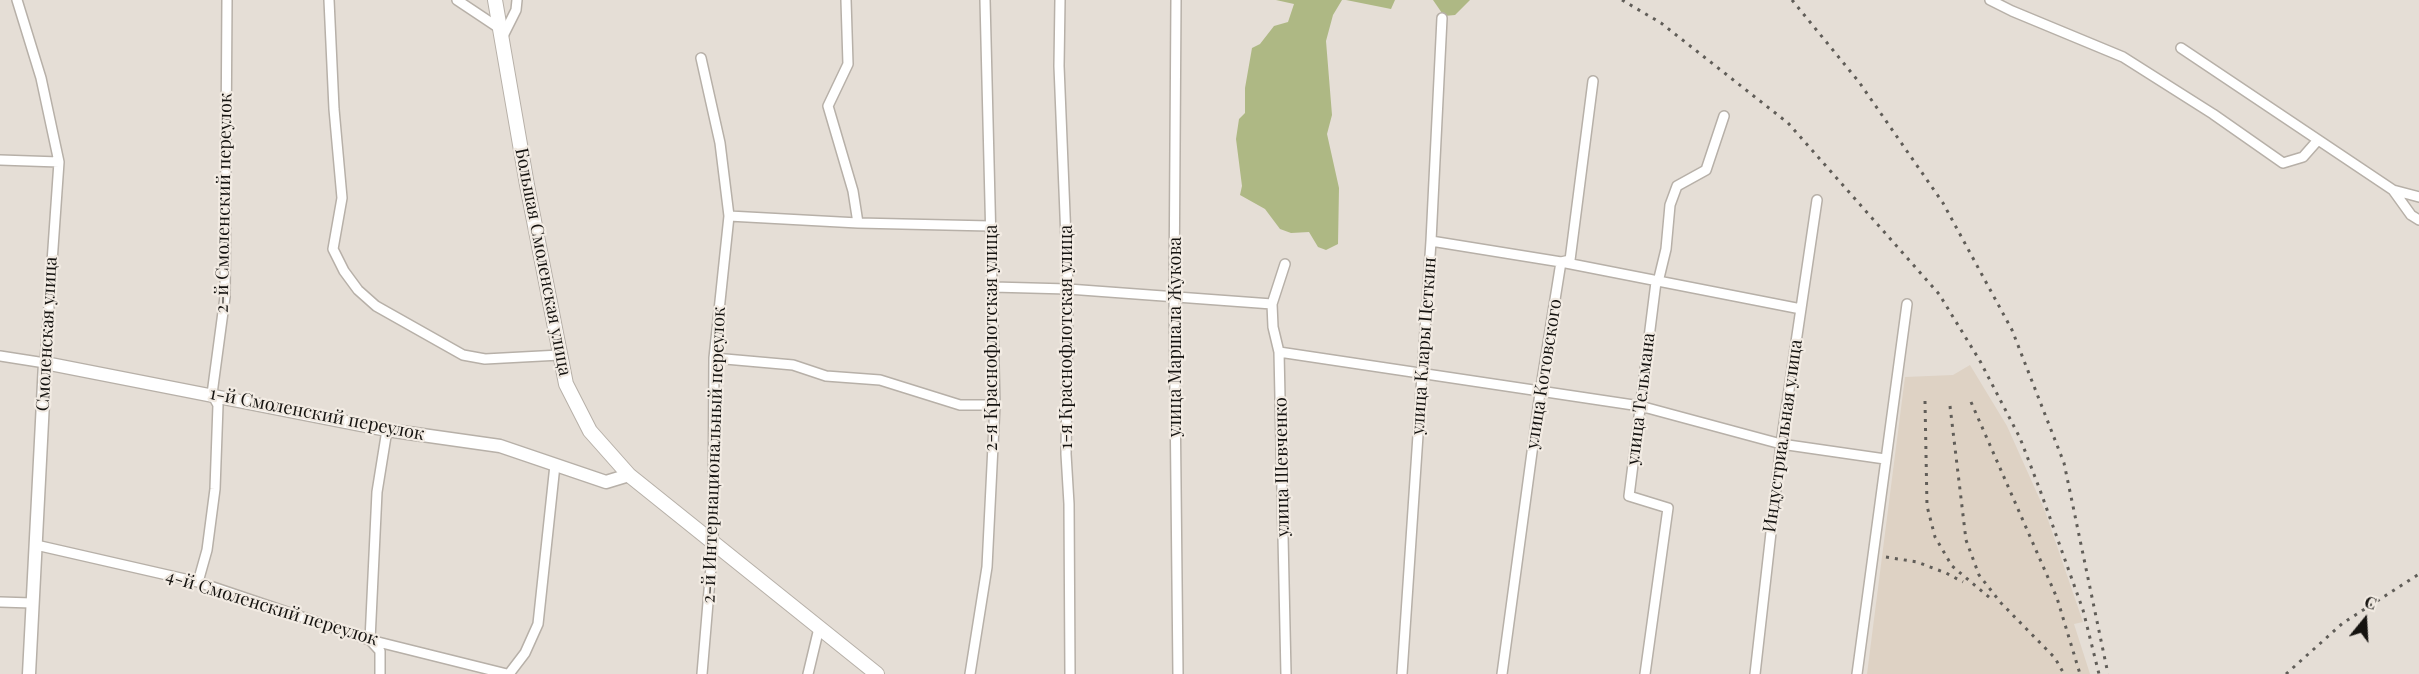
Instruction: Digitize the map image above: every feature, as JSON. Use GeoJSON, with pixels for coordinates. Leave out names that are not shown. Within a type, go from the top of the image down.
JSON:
{"type":"FeatureCollection","features":[{"type":"Feature","properties":{"kind":"main road","name":"Большая Смоленская улица"},"geometry":{"type":"LineString","coordinates":[[495,0],[527,185],[566,384],[590,431],[629,475],[877,674]]}},
{"type":"Feature","properties":{"kind":"street","name":"Смоленская улица"},"geometry":{"type":"LineString","coordinates":[[17,0],[46,98],[58,162],[29,674]]}},
{"type":"Feature","properties":{"kind":"street","name":"2-й Смоленский переулок"},"geometry":{"type":"LineString","coordinates":[[198,582],[207,550],[215,489],[218,405],[212,394],[225,297],[227,0]]}},
{"type":"Feature","properties":{"kind":"street"},"geometry":{"type":"LineString","coordinates":[[329,0],[332,77],[342,198],[333,249],[344,271],[358,290],[376,306],[463,355],[485,359],[560,355]]}},
{"type":"Feature","properties":{"kind":"street"},"geometry":{"type":"LineString","coordinates":[[457,0],[501,33],[516,10],[517,0]]}},
{"type":"Feature","properties":{"kind":"street"},"geometry":{"type":"LineString","coordinates":[[846,0],[848,64],[828,106],[852,191],[858,223]]}},
{"type":"Feature","properties":{"kind":"street","name":"2-я Краснофлотская улица"},"geometry":{"type":"LineString","coordinates":[[970,674],[987,567],[995,405],[985,0]]}},
{"type":"Feature","properties":{"kind":"street","name":"1-я Краснофлотская улица"},"geometry":{"type":"LineString","coordinates":[[1060,0],[1059,66],[1068,289],[1066,454],[1069,504],[1070,674]]}},
{"type":"Feature","properties":{"kind":"street","name":"улица Маршала Жукова"},"geometry":{"type":"LineString","coordinates":[[1176,0],[1174,297],[1178,674]]}},
{"type":"Feature","properties":{"kind":"street"},"geometry":{"type":"LineString","coordinates":[[1990,0],[2123,57],[2213,114],[2283,163],[2303,157],[2318,140]]}},
{"type":"Feature","properties":{"kind":"street","name":"улица Клары Цеткин"},"geometry":{"type":"LineString","coordinates":[[1402,674],[1423,374],[1442,18]]}},
{"type":"Feature","properties":{"kind":"street"},"geometry":{"type":"LineString","coordinates":[[2181,48],[2393,190],[2411,215],[2419,220]]}},
{"type":"Feature","properties":{"kind":"street","name":"2-й Интернациональный переулок"},"geometry":{"type":"LineString","coordinates":[[701,58],[720,143],[729,216],[714,358],[713,543],[702,674]]}},
{"type":"Feature","properties":{"kind":"street","name":"улица Котовского"},"geometry":{"type":"LineString","coordinates":[[1502,674],[1540,393],[1561,261],[1570,260],[1593,81]]}},
{"type":"Feature","properties":{"kind":"street","name":"улица Тельмана"},"geometry":{"type":"LineString","coordinates":[[1645,674],[1668,508],[1629,496],[1656,282],[1666,249],[1670,205],[1677,186],[1706,170],[1724,116]]}},
{"type":"Feature","properties":{"kind":"street"},"geometry":{"type":"LineString","coordinates":[[0,160],[58,162]]}},
{"type":"Feature","properties":{"kind":"street"},"geometry":{"type":"LineString","coordinates":[[2393,190],[2419,196]]}},
{"type":"Feature","properties":{"kind":"street","name":"Индустриальная улица"},"geometry":{"type":"LineString","coordinates":[[1755,674],[1781,444],[1817,200]]}},
{"type":"Feature","properties":{"kind":"street"},"geometry":{"type":"LineString","coordinates":[[729,216],[858,223],[990,226]]}},
{"type":"Feature","properties":{"kind":"street"},"geometry":{"type":"LineString","coordinates":[[1431,241],[1561,261],[1656,282],[1802,309]]}},
{"type":"Feature","properties":{"kind":"street","name":"улица Шевченко"},"geometry":{"type":"LineString","coordinates":[[1285,264],[1272,304],[1273,327],[1280,352],[1286,674]]}},
{"type":"Feature","properties":{"kind":"street"},"geometry":{"type":"LineString","coordinates":[[993,287],[1068,289],[1272,304]]}},
{"type":"Feature","properties":{"kind":"street"},"geometry":{"type":"LineString","coordinates":[[1857,674],[1907,304]]}},
{"type":"Feature","properties":{"kind":"street"},"geometry":{"type":"LineString","coordinates":[[1280,352],[1540,393],[1640,406],[1781,444],[1885,459]]}},
{"type":"Feature","properties":{"kind":"street","name":"1-й Смоленский переулок"},"geometry":{"type":"LineString","coordinates":[[0,356],[212,394],[387,430],[500,446],[606,482],[629,475]]}},
{"type":"Feature","properties":{"kind":"street"},"geometry":{"type":"LineString","coordinates":[[714,358],[794,365],[826,376],[880,380],[960,405],[995,405]]}},
{"type":"Feature","properties":{"kind":"street"},"geometry":{"type":"LineString","coordinates":[[380,674],[380,651],[370,640],[377,492],[387,430]]}},
{"type":"Feature","properties":{"kind":"street"},"geometry":{"type":"LineString","coordinates":[[508,674],[525,653],[538,624],[555,465]]}},
{"type":"Feature","properties":{"kind":"street","name":"4-й Смоленский переулок"},"geometry":{"type":"LineString","coordinates":[[36,545],[198,582],[370,640],[508,674]]}},
{"type":"Feature","properties":{"kind":"street"},"geometry":{"type":"LineString","coordinates":[[0,602],[32,603]]}},
{"type":"Feature","properties":{"kind":"street"},"geometry":{"type":"LineString","coordinates":[[808,674],[819,628]]}},
{"type":"Feature","properties":{"kind":"shaded area"},"geometry":{"type":"Polygon","coordinates":[[[1970,365],[2007,426],[2045,511],[2083,622],[2074,624],[2090,674],[1867,674],[1905,377],[1953,375],[1970,365]]]}},
{"type":"Feature","properties":{"kind":"green space"},"geometry":{"type":"Polygon","coordinates":[[[1276,0],[1342,0],[1333,15],[1326,41],[1332,115],[1327,134],[1339,188],[1338,244],[1326,250],[1318,247],[1309,232],[1291,233],[1280,229],[1265,209],[1240,195],[1242,186],[1236,139],[1239,119],[1245,113],[1245,88],[1252,48],[1260,44],[1274,26],[1288,22],[1294,4],[1276,0]]]}},
{"type":"Feature","properties":{"kind":"green space"},"geometry":{"type":"Polygon","coordinates":[[[1346,0],[1395,0],[1391,9],[1346,0]]]}},
{"type":"Feature","properties":{"kind":"green space"},"geometry":{"type":"Polygon","coordinates":[[[1433,0],[1470,0],[1455,15],[1444,16],[1433,0]]]}},
{"type":"Feature","properties":{"kind":"railway"},"geometry":{"type":"LineString","coordinates":[[1622,0],[1661,23],[1788,123],[1939,294],[1980,361],[2020,438],[2083,610],[2099,674]]}},
{"type":"Feature","properties":{"kind":"railway"},"geometry":{"type":"LineString","coordinates":[[1792,0],[1859,82],[1943,203],[2012,330],[2064,463],[2108,674]]}},
{"type":"Feature","properties":{"kind":"railway"},"geometry":{"type":"LineString","coordinates":[[1925,401],[1927,506],[1935,537],[1952,566],[1990,598]]}},
{"type":"Feature","properties":{"kind":"railway"},"geometry":{"type":"LineString","coordinates":[[1971,402],[2057,598],[2080,674]]}},
{"type":"Feature","properties":{"kind":"railway"},"geometry":{"type":"LineString","coordinates":[[1950,406],[1966,540],[1979,575],[2001,603],[2055,658],[2064,674]]}},
{"type":"Feature","properties":{"kind":"railway"},"geometry":{"type":"LineString","coordinates":[[1886,557],[1917,562],[1963,582]]}},
{"type":"Feature","properties":{"kind":"railway"},"geometry":{"type":"LineString","coordinates":[[2286,674],[2343,623],[2419,574]]}}]}
